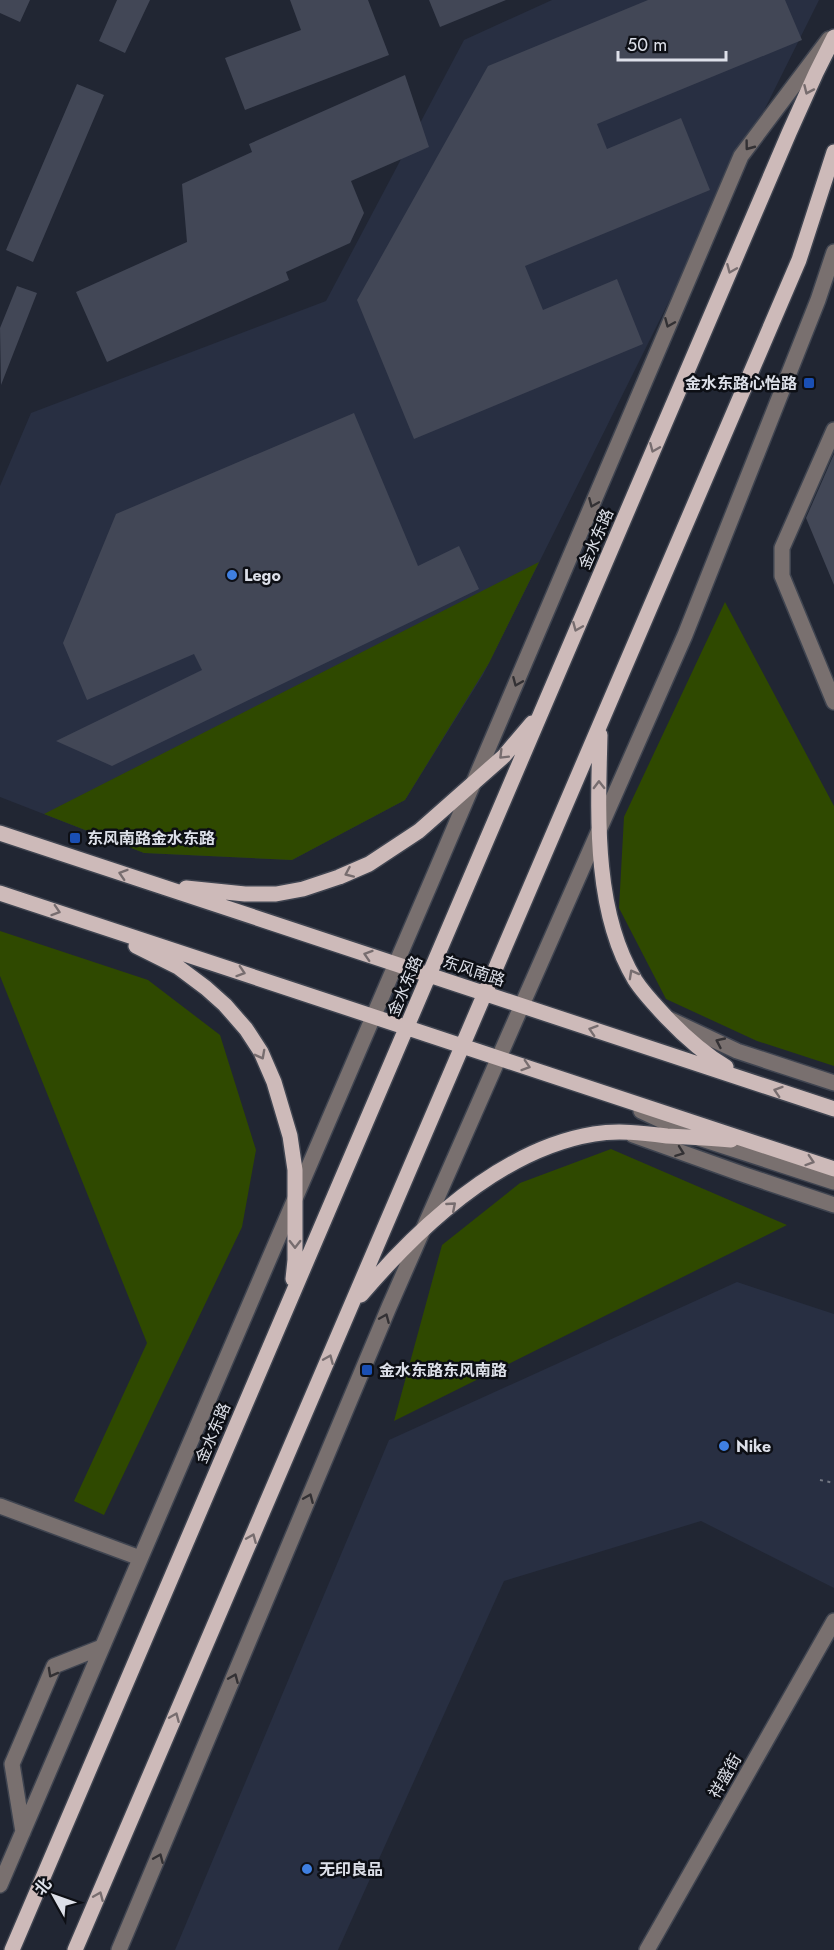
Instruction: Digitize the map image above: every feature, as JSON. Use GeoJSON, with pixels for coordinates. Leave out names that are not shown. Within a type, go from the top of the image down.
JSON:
{"type":"FeatureCollection","features":[{"type":"Feature","properties":{"kind":"main road","name":"金水东路"},"geometry":{"type":"LineString","coordinates":[[12,1950],[785,144],[834,37]]}},
{"type":"Feature","properties":{"kind":"main road"},"geometry":{"type":"LineString","coordinates":[[75,1950],[799,260],[834,152]]}},
{"type":"Feature","properties":{"kind":"main road"},"geometry":{"type":"LineString","coordinates":[[158,885],[245,894],[276,894],[303,889],[369,864],[419,831],[504,756],[542,712]]}},
{"type":"Feature","properties":{"kind":"main road"},"geometry":{"type":"LineString","coordinates":[[600,726],[601,859],[606,903],[612,928],[624,958],[636,981],[666,1017],[704,1054],[752,1082]]}},
{"type":"Feature","properties":{"kind":"main road","name":"东风南路"},"geometry":{"type":"LineString","coordinates":[[0,833],[834,1109]]}},
{"type":"Feature","properties":{"kind":"main road"},"geometry":{"type":"LineString","coordinates":[[0,893],[834,1169]]}},
{"type":"Feature","properties":{"kind":"main road"},"geometry":{"type":"LineString","coordinates":[[85,921],[178,967],[225,1005],[246,1029],[261,1052],[274,1082],[290,1136],[295,1170],[295,1260],[291,1296]]}},
{"type":"Feature","properties":{"kind":"main road"},"geometry":{"type":"LineString","coordinates":[[351,1307],[380,1273],[462,1197],[510,1164],[540,1151],[594,1134],[624,1132],[750,1141]]}},
{"type":"Feature","properties":{"kind":"street"},"geometry":{"type":"LineString","coordinates":[[0,1885],[741,156],[834,32]]}},
{"type":"Feature","properties":{"kind":"street"},"geometry":{"type":"LineString","coordinates":[[119,1950],[422,1233],[685,635],[818,300],[834,252]]}},
{"type":"Feature","properties":{"kind":"street"},"geometry":{"type":"LineString","coordinates":[[834,430],[782,548],[781,563],[782,576],[834,702]]}},
{"type":"Feature","properties":{"kind":"street"},"geometry":{"type":"LineString","coordinates":[[666,1017],[737,1051],[834,1083]]}},
{"type":"Feature","properties":{"kind":"street"},"geometry":{"type":"LineString","coordinates":[[592,1088],[699,1138],[834,1182]]}},
{"type":"Feature","properties":{"kind":"street"},"geometry":{"type":"LineString","coordinates":[[624,1132],[834,1204]]}},
{"type":"Feature","properties":{"kind":"street"},"geometry":{"type":"LineString","coordinates":[[0,1506],[140,1558]]}},
{"type":"Feature","properties":{"kind":"street","name":"祥盛街"},"geometry":{"type":"LineString","coordinates":[[647,1950],[834,1621]]}},
{"type":"Feature","properties":{"kind":"street"},"geometry":{"type":"LineString","coordinates":[[23,1832],[12,1764],[54,1666],[102,1647]]}},
{"type":"Feature","properties":{"kind":"path"},"geometry":{"type":"LineString","coordinates":[[820,1480],[834,1483]]}},
{"type":"Feature","properties":{"kind":"shaded area"},"geometry":{"type":"Polygon","coordinates":[[[552,0],[819,0],[483,675],[405,800],[292,860],[144,853],[0,797],[0,486],[31,413],[326,301],[464,40],[552,0]]]}},
{"type":"Feature","properties":{"kind":"shaded area"},"geometry":{"type":"Polygon","coordinates":[[[737,1282],[834,1314],[834,1588],[701,1521],[504,1581],[338,1950],[175,1950],[389,1440],[737,1282]]]}},
{"type":"Feature","properties":{"kind":"green space"},"geometry":{"type":"Polygon","coordinates":[[[539,562],[489,663],[405,800],[292,860],[144,853],[44,814],[539,562]]]}},
{"type":"Feature","properties":{"kind":"green space"},"geometry":{"type":"Polygon","coordinates":[[[725,602],[834,806],[834,1066],[757,1041],[666,999],[619,908],[624,817],[725,602]]]}},
{"type":"Feature","properties":{"kind":"green space"},"geometry":{"type":"Polygon","coordinates":[[[0,931],[148,980],[220,1035],[256,1150],[242,1227],[104,1515],[74,1501],[147,1343],[0,976],[0,931]]]}},
{"type":"Feature","properties":{"kind":"green space"},"geometry":{"type":"Polygon","coordinates":[[[611,1149],[787,1225],[394,1421],[442,1245],[520,1183],[611,1149]]]}},
{"type":"Feature","properties":{"kind":"building"},"geometry":{"type":"Polygon","coordinates":[[[0,0],[30,0],[20,22],[0,13],[0,0]]]}},
{"type":"Feature","properties":{"kind":"building"},"geometry":{"type":"Polygon","coordinates":[[[117,0],[150,0],[125,53],[99,41],[117,0]]]}},
{"type":"Feature","properties":{"kind":"building"},"geometry":{"type":"Polygon","coordinates":[[[290,0],[368,0],[389,55],[245,110],[225,58],[301,30],[290,0]]]}},
{"type":"Feature","properties":{"kind":"building"},"geometry":{"type":"Polygon","coordinates":[[[429,0],[506,0],[440,27],[429,0]]]}},
{"type":"Feature","properties":{"kind":"building"},"geometry":{"type":"Polygon","coordinates":[[[648,0],[785,0],[802,40],[597,124],[607,149],[681,118],[710,190],[525,266],[543,310],[617,279],[643,344],[414,439],[357,300],[488,66],[648,0]]]}},
{"type":"Feature","properties":{"kind":"building"},"geometry":{"type":"Polygon","coordinates":[[[405,75],[429,147],[351,181],[364,213],[350,243],[286,272],[289,280],[107,362],[76,292],[187,242],[182,184],[252,152],[249,144],[405,75]]]}},
{"type":"Feature","properties":{"kind":"building"},"geometry":{"type":"Polygon","coordinates":[[[77,84],[104,95],[33,262],[6,250],[77,84]]]}},
{"type":"Feature","properties":{"kind":"building"},"geometry":{"type":"Polygon","coordinates":[[[17,286],[37,293],[1,385],[0,328],[17,286]]]}},
{"type":"Feature","properties":{"kind":"building"},"geometry":{"type":"Polygon","coordinates":[[[354,413],[418,566],[459,546],[479,589],[112,766],[56,741],[202,670],[194,654],[87,700],[63,643],[116,514],[354,413]]]}},
{"type":"Feature","properties":{"kind":"building"},"geometry":{"type":"Polygon","coordinates":[[[834,454],[834,585],[806,518],[834,454]]]}},
{"type":"Feature","properties":{"kind":"place","name":"金水东路心怡路"},"geometry":{"type":"Point","coordinates":[809,383]}},
{"type":"Feature","properties":{"kind":"place","name":"Lego"},"geometry":{"type":"Point","coordinates":[232,575]}},
{"type":"Feature","properties":{"kind":"place","name":"东风南路金水东路"},"geometry":{"type":"Point","coordinates":[75,838]}},
{"type":"Feature","properties":{"kind":"place","name":"金水东路东风南路"},"geometry":{"type":"Point","coordinates":[367,1370]}},
{"type":"Feature","properties":{"kind":"place","name":"Nike"},"geometry":{"type":"Point","coordinates":[724,1446]}},
{"type":"Feature","properties":{"kind":"place","name":"无印良品"},"geometry":{"type":"Point","coordinates":[307,1869]}}]}
